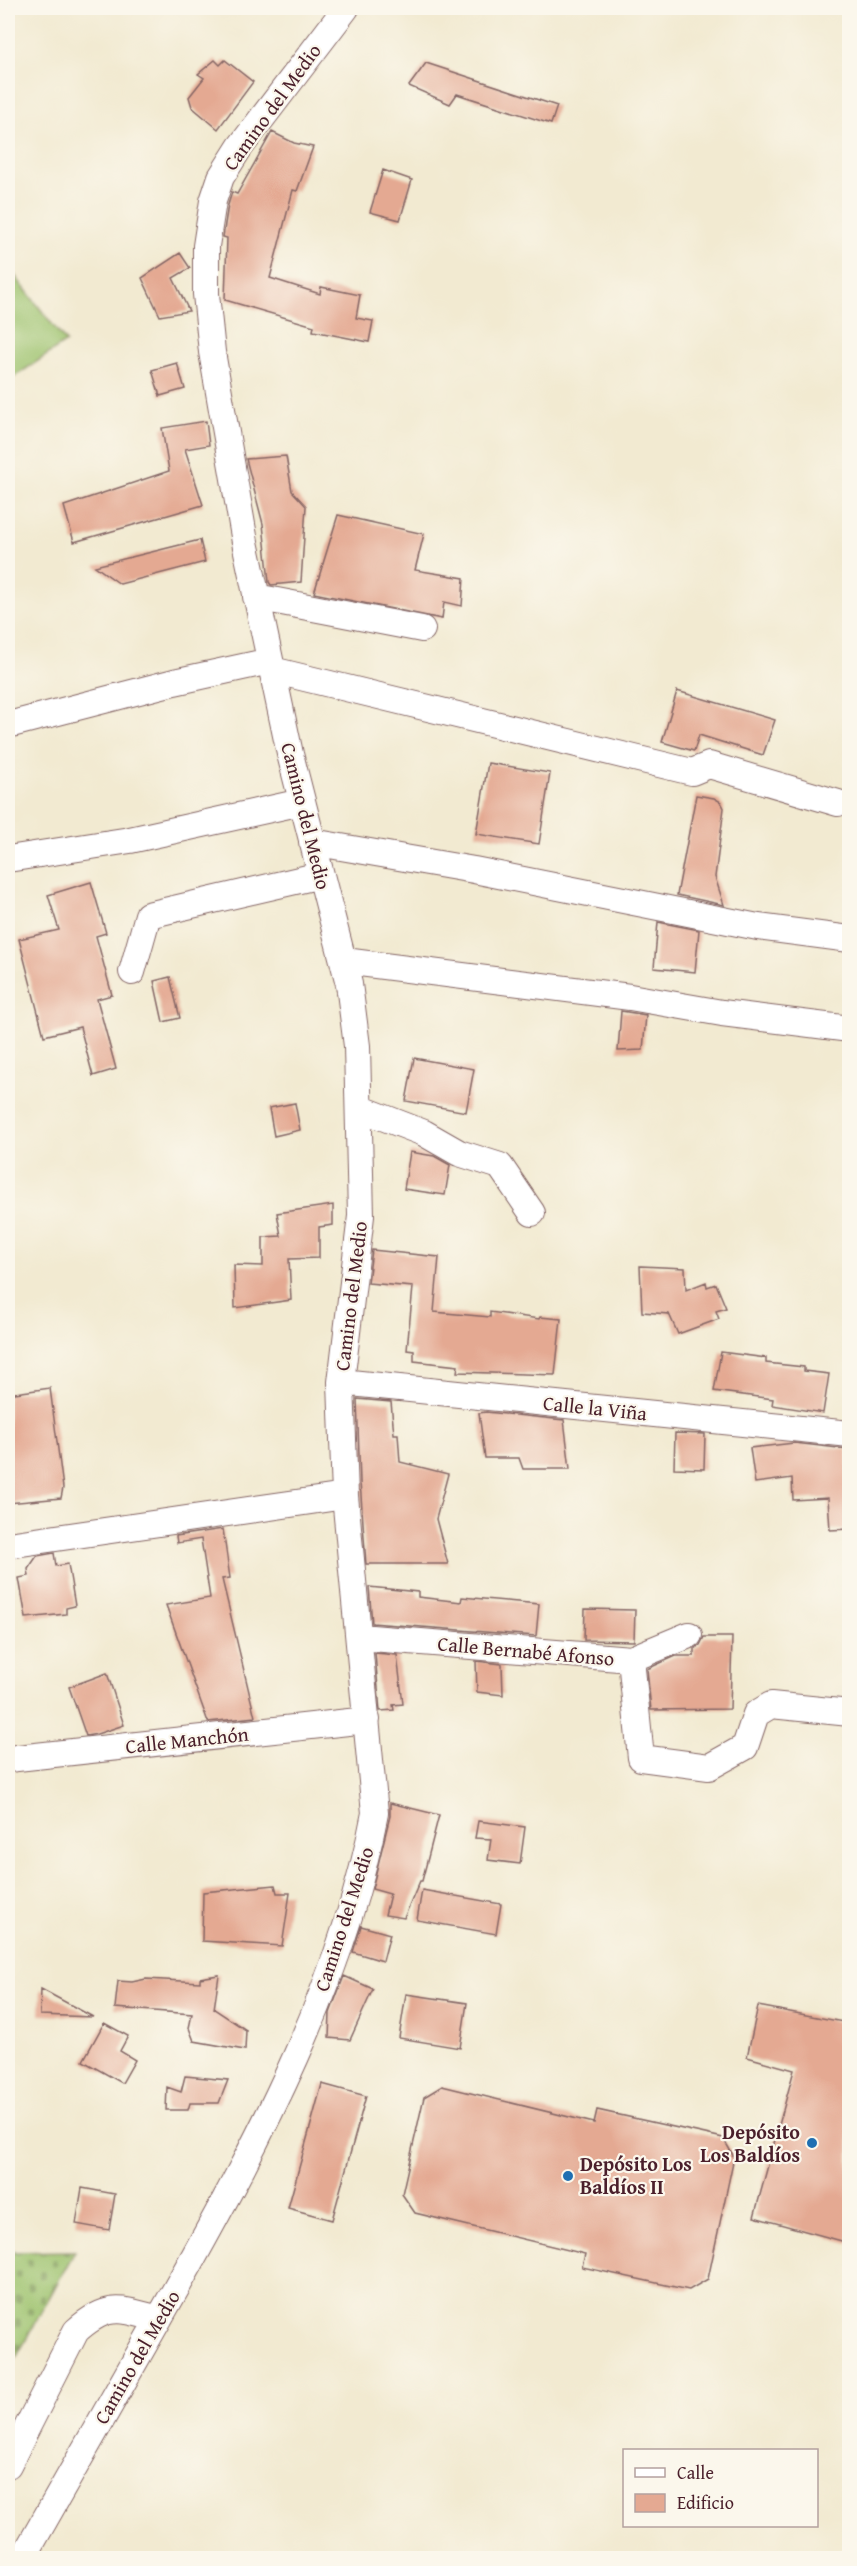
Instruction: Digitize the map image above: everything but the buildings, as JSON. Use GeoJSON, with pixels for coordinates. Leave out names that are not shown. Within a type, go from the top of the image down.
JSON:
{"type":"FeatureCollection","features":[{"type":"Feature","properties":{"kind":"street","name":"Camino del Medio"},"geometry":{"type":"LineString","coordinates":[[23,2559],[231,2191],[272,2111],[307,2032],[355,1899],[375,1813],[345,1496],[341,1382],[362,1216],[357,1046],[344,961],[302,802],[256,597],[212,352],[206,294],[206,246],[213,201],[221,177],[240,147],[346,8]]}},
{"type":"Feature","properties":{"kind":"street"},"geometry":{"type":"LineString","coordinates":[[256,597],[423,629]]}},
{"type":"Feature","properties":{"kind":"street"},"geometry":{"type":"LineString","coordinates":[[8,725],[174,682],[271,666],[692,772],[709,765],[838,803]]}},
{"type":"Feature","properties":{"kind":"street"},"geometry":{"type":"LineString","coordinates":[[8,859],[130,840],[302,802]]}},
{"type":"Feature","properties":{"kind":"street"},"geometry":{"type":"LineString","coordinates":[[312,842],[474,870],[758,927],[849,939]]}},
{"type":"Feature","properties":{"kind":"street"},"geometry":{"type":"LineString","coordinates":[[132,972],[148,915],[321,875]]}},
{"type":"Feature","properties":{"kind":"street"},"geometry":{"type":"LineString","coordinates":[[344,961],[630,997],[722,1013],[849,1029]]}},
{"type":"Feature","properties":{"kind":"street"},"geometry":{"type":"LineString","coordinates":[[359,1108],[424,1134],[459,1154],[500,1166],[532,1213]]}},
{"type":"Feature","properties":{"kind":"street","name":"Calle la Viña"},"geometry":{"type":"LineString","coordinates":[[341,1382],[849,1434]]}},
{"type":"Feature","properties":{"kind":"street"},"geometry":{"type":"LineString","coordinates":[[8,1545],[345,1496]]}},
{"type":"Feature","properties":{"kind":"street","name":"Calle Bernabé Afonso"},"geometry":{"type":"LineString","coordinates":[[359,1637],[631,1659],[689,1635]]}},
{"type":"Feature","properties":{"kind":"street"},"geometry":{"type":"LineString","coordinates":[[631,1659],[641,1758],[709,1767],[745,1747],[756,1714],[771,1705],[849,1713]]}},
{"type":"Feature","properties":{"kind":"street","name":"Calle Manchón"},"geometry":{"type":"LineString","coordinates":[[8,1759],[367,1720]]}},
{"type":"Feature","properties":{"kind":"street"},"geometry":{"type":"LineString","coordinates":[[8,2465],[15,2434],[76,2331],[91,2317],[107,2310],[127,2311],[159,2319]]}},
{"type":"Feature","properties":{"kind":"green space"},"geometry":{"type":"Polygon","coordinates":[[[8,267],[66,342],[8,381],[8,267]]]}},
{"type":"Feature","properties":{"kind":"green space"},"geometry":{"type":"Polygon","coordinates":[[[75,2251],[8,2372],[8,2252],[75,2251]]]}},
{"type":"Feature","properties":{"kind":"place","name":"Depósito Los Baldíos"},"geometry":{"type":"Point","coordinates":[812,2143]}},
{"type":"Feature","properties":{"kind":"place","name":"Depósito Los Baldíos II"},"geometry":{"type":"Point","coordinates":[568,2176]}}]}
